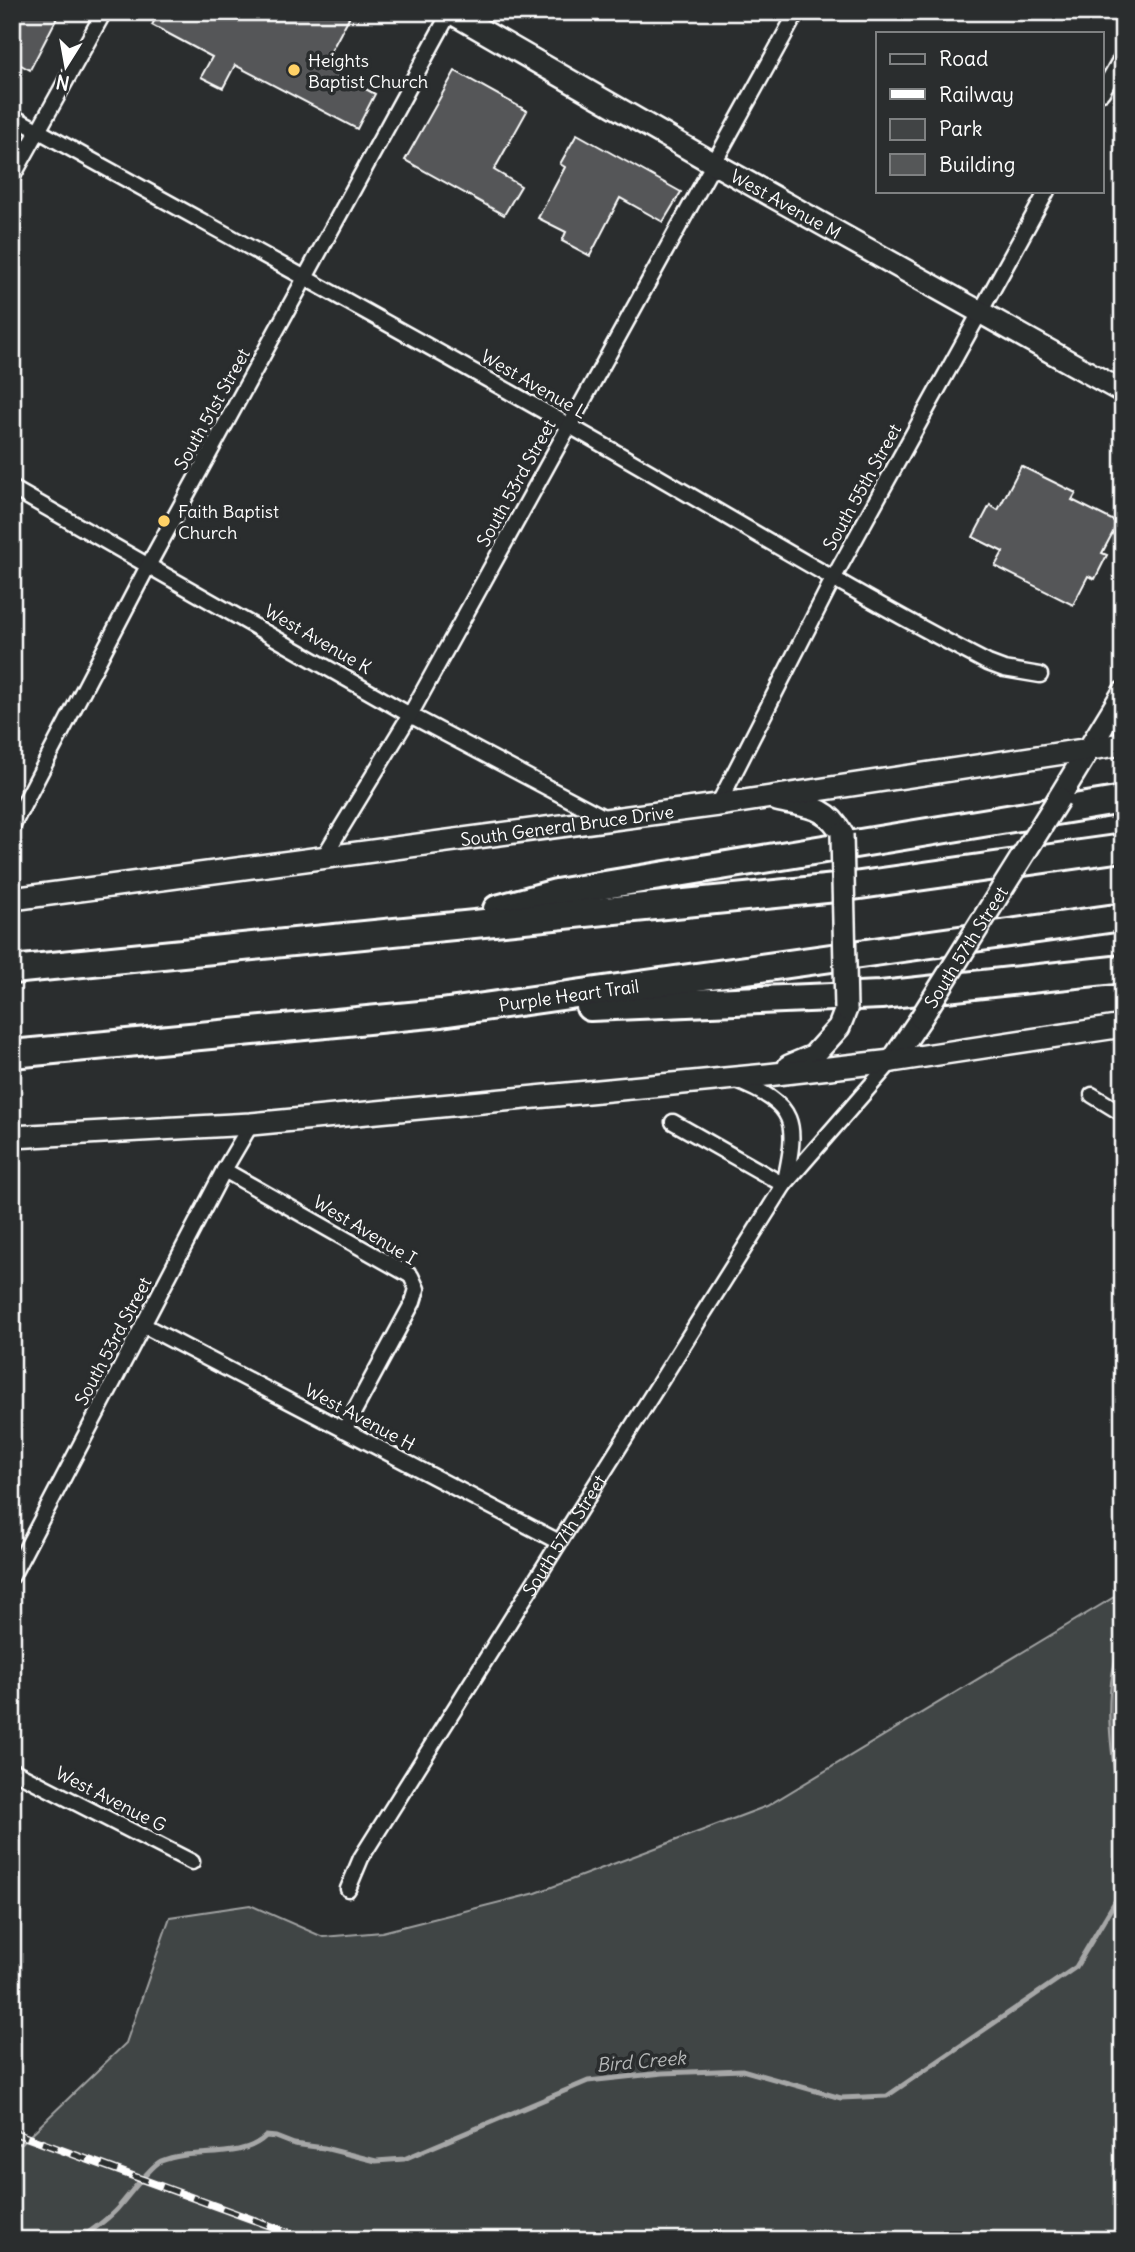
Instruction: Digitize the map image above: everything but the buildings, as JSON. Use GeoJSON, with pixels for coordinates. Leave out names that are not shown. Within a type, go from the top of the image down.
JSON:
{"type":"FeatureCollection","features":[{"type":"Feature","properties":{"kind":"highway"},"geometry":{"type":"LineString","coordinates":[[425,929],[556,893],[1123,800]]}},
{"type":"Feature","properties":{"kind":"highway"},"geometry":{"type":"LineString","coordinates":[[12,970],[846,887],[1123,848]]}},
{"type":"Feature","properties":{"kind":"highway","name":"Purple Heart Trail"},"geometry":{"type":"LineString","coordinates":[[12,1054],[441,1013],[1123,917]]}},
{"type":"Feature","properties":{"kind":"highway"},"geometry":{"type":"LineString","coordinates":[[441,1013],[881,995],[1123,969]]}},
{"type":"Feature","properties":{"kind":"main road","name":"West Avenue M"},"geometry":{"type":"LineString","coordinates":[[450,12],[713,163],[1123,392]]}},
{"type":"Feature","properties":{"kind":"main road","name":"South 57th Street"},"geometry":{"type":"LineString","coordinates":[[892,1061],[1123,693]]}},
{"type":"Feature","properties":{"kind":"main road","name":"South General Bruce Drive"},"geometry":{"type":"LineString","coordinates":[[12,899],[718,805],[1123,744]]}},
{"type":"Feature","properties":{"kind":"main road"},"geometry":{"type":"LineString","coordinates":[[766,798],[821,811],[835,820],[842,834],[846,1009],[839,1027],[813,1056],[767,1075]]}},
{"type":"Feature","properties":{"kind":"main road"},"geometry":{"type":"LineString","coordinates":[[12,1138],[251,1124],[767,1075],[892,1061],[1123,1026]]}},
{"type":"Feature","properties":{"kind":"street"},"geometry":{"type":"LineString","coordinates":[[12,178],[104,12]]}},
{"type":"Feature","properties":{"kind":"street","name":"South 51st Street"},"geometry":{"type":"LineString","coordinates":[[12,827],[149,564],[450,12]]}},
{"type":"Feature","properties":{"kind":"street","name":"South 53rd Street"},"geometry":{"type":"LineString","coordinates":[[323,858],[410,715],[797,12]]}},
{"type":"Feature","properties":{"kind":"street"},"geometry":{"type":"LineString","coordinates":[[1104,88],[1123,55]]}},
{"type":"Feature","properties":{"kind":"street","name":"West Avenue L"},"geometry":{"type":"LineString","coordinates":[[12,116],[307,277],[894,615],[988,663],[1004,669],[1040,675]]}},
{"type":"Feature","properties":{"kind":"street","name":"South 55th Street"},"geometry":{"type":"LineString","coordinates":[[718,805],[834,579],[1046,192]]}},
{"type":"Feature","properties":{"kind":"street","name":"West Avenue K"},"geometry":{"type":"LineString","coordinates":[[12,488],[410,715],[607,819]]}},
{"type":"Feature","properties":{"kind":"street","name":"South 57th Street"},"geometry":{"type":"LineString","coordinates":[[348,1889],[361,1858],[784,1185],[892,1061]]}},
{"type":"Feature","properties":{"kind":"street","name":"South 57th Street"},"geometry":{"type":"LineString","coordinates":[[727,1077],[770,1096],[783,1107],[790,1124],[793,1145],[784,1185]]}},
{"type":"Feature","properties":{"kind":"street"},"geometry":{"type":"LineString","coordinates":[[1092,1095],[1123,1114]]}},
{"type":"Feature","properties":{"kind":"street"},"geometry":{"type":"LineString","coordinates":[[673,1122],[784,1185]]}},
{"type":"Feature","properties":{"kind":"street","name":"South 53rd Street"},"geometry":{"type":"LineString","coordinates":[[12,1576],[224,1170],[251,1124]]}},
{"type":"Feature","properties":{"kind":"street","name":"West Avenue I"},"geometry":{"type":"LineString","coordinates":[[224,1170],[411,1276],[417,1289],[413,1302],[344,1430]]}},
{"type":"Feature","properties":{"kind":"street","name":"West Avenue H"},"geometry":{"type":"LineString","coordinates":[[143,1325],[559,1542]]}},
{"type":"Feature","properties":{"kind":"street","name":"West Avenue G"},"geometry":{"type":"LineString","coordinates":[[12,1770],[192,1862]]}},
{"type":"Feature","properties":{"kind":"green space"},"geometry":{"type":"Polygon","coordinates":[[[1123,1579],[1123,2240],[12,2240],[12,2141],[21,2144],[126,2043],[170,1917],[250,1905],[323,1937],[382,1932],[536,1893],[767,1806],[1114,1597],[1123,1579]]]}},
{"type":"Feature","properties":{"kind":"water"},"geometry":{"type":"Polygon","coordinates":[[[1123,1636],[1123,1798],[1118,1799],[1109,1717],[1112,1677],[1123,1636]]]}},
{"type":"Feature","properties":{"kind":"waterway","name":"Bird Creek"},"geometry":{"type":"LineString","coordinates":[[78,2240],[113,2213],[145,2175],[161,2161],[243,2149],[266,2136],[376,2161],[404,2159],[588,2081],[663,2073],[742,2070],[841,2098],[887,2096],[1076,1967],[1119,1895],[1123,1877]]}},
{"type":"Feature","properties":{"kind":"railway"},"geometry":{"type":"LineString","coordinates":[[12,2132],[309,2240]]}},
{"type":"Feature","properties":{"kind":"place","name":"Heights Baptist Church"},"geometry":{"type":"Point","coordinates":[294,70]}},
{"type":"Feature","properties":{"kind":"place","name":"Faith Baptist Church"},"geometry":{"type":"Point","coordinates":[164,521]}}]}
